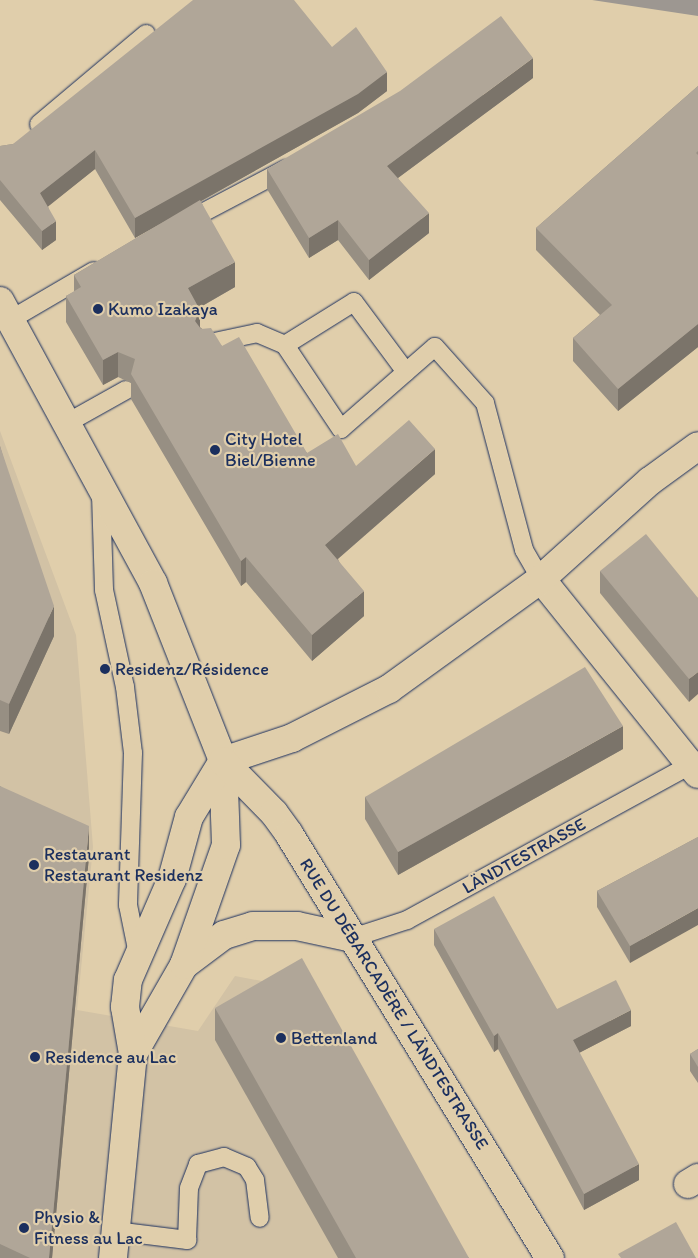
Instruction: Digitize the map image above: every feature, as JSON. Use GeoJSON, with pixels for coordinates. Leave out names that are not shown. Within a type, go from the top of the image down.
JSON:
{"type":"FeatureCollection","features":[{"type":"Feature","properties":{"kind":"street"},"geometry":{"type":"LineString","coordinates":[[5,310],[153,583],[223,761],[226,845],[184,966],[133,1054]]}},
{"type":"Feature","properties":{"kind":"street"},"geometry":{"type":"LineString","coordinates":[[113,1258],[133,1054],[125,1007],[138,954],[172,879],[189,817],[223,761],[292,738],[389,689],[541,579],[650,481],[698,446]]}},
{"type":"Feature","properties":{"kind":"street"},"geometry":{"type":"LineString","coordinates":[[541,579],[696,766]]}},
{"type":"Feature","properties":{"kind":"street","name":"RUE DU DÉBARCADÈRE / LÄNDTESTRASSE"},"geometry":{"type":"LineString","coordinates":[[223,761],[274,812],[550,1258]]}},
{"type":"Feature","properties":{"kind":"street"},"geometry":{"type":"LineString","coordinates":[[184,966],[224,935],[253,926],[297,926],[352,938]]}},
{"type":"Feature","properties":{"kind":"lane"},"geometry":{"type":"LineString","coordinates":[[22,138],[146,34]]}},
{"type":"Feature","properties":{"kind":"lane"},"geometry":{"type":"LineString","coordinates":[[167,231],[305,157]]}},
{"type":"Feature","properties":{"kind":"lane"},"geometry":{"type":"LineString","coordinates":[[5,310],[108,263]]}},
{"type":"Feature","properties":{"kind":"lane"},"geometry":{"type":"LineString","coordinates":[[285,345],[354,302],[406,372]]}},
{"type":"Feature","properties":{"kind":"lane"},"geometry":{"type":"LineString","coordinates":[[205,344],[257,333],[285,345],[341,429],[435,347],[485,403],[524,550],[541,579]]}},
{"type":"Feature","properties":{"kind":"lane"},"geometry":{"type":"LineString","coordinates":[[67,423],[126,390]]}},
{"type":"Feature","properties":{"kind":"lane"},"geometry":{"type":"LineString","coordinates":[[100,483],[104,590],[125,687],[132,753],[128,905],[138,954]]}},
{"type":"Feature","properties":{"kind":"lane","name":"LÄNDTESTRASSE"},"geometry":{"type":"LineString","coordinates":[[352,938],[407,920],[696,766]]}},
{"type":"Feature","properties":{"kind":"lane"},"geometry":{"type":"LineString","coordinates":[[115,1232],[187,1240],[189,1188],[198,1164],[224,1157],[247,1167],[256,1180],[260,1218]]}},
{"type":"Feature","properties":{"kind":"shaded area"},"geometry":{"type":"Polygon","coordinates":[[[592,0],[698,0],[698,16],[592,0]]]}},
{"type":"Feature","properties":{"kind":"shaded area"},"geometry":{"type":"Polygon","coordinates":[[[0,431],[76,635],[93,847],[77,1010],[198,1031],[235,976],[304,989],[457,1258],[0,1258],[0,431]]]}},
{"type":"Feature","properties":{"kind":"building"},"geometry":{"type":"Polygon","coordinates":[[[193,0],[294,0],[332,47],[356,27],[387,72],[358,94],[135,218],[95,150],[40,193],[56,221],[42,231],[0,180],[0,146],[13,144],[193,0]]]}},
{"type":"Feature","properties":{"kind":"building"},"geometry":{"type":"Polygon","coordinates":[[[501,16],[533,58],[387,166],[429,213],[369,260],[338,220],[309,238],[267,169],[400,91],[501,16]]]}},
{"type":"Feature","properties":{"kind":"building"},"geometry":{"type":"Polygon","coordinates":[[[698,86],[698,151],[696,153],[698,155],[698,324],[618,389],[573,338],[612,305],[536,228],[698,86]]]}},
{"type":"Feature","properties":{"kind":"building"},"geometry":{"type":"Polygon","coordinates":[[[200,200],[235,262],[188,288],[200,310],[195,321],[201,329],[211,328],[222,346],[239,337],[307,453],[338,434],[356,466],[409,420],[435,449],[325,545],[364,591],[312,635],[246,557],[241,561],[131,374],[135,359],[118,352],[103,360],[66,296],[81,287],[74,275],[200,200]]]}},
{"type":"Feature","properties":{"kind":"building"},"geometry":{"type":"Polygon","coordinates":[[[0,446],[54,606],[9,704],[0,700],[0,446]]]}},
{"type":"Feature","properties":{"kind":"building"},"geometry":{"type":"Polygon","coordinates":[[[646,534],[698,598],[698,672],[689,679],[600,571],[646,534]]]}},
{"type":"Feature","properties":{"kind":"building"},"geometry":{"type":"Polygon","coordinates":[[[585,667],[623,726],[398,852],[365,797],[585,667]]]}},
{"type":"Feature","properties":{"kind":"building","name":"Residence au Lac"},"geometry":{"type":"Polygon","coordinates":[[[0,786],[89,826],[49,1258],[30,1258],[0,1244],[0,786]]]}},
{"type":"Feature","properties":{"kind":"building"},"geometry":{"type":"Polygon","coordinates":[[[698,837],[698,908],[630,946],[597,891],[698,837]]]}},
{"type":"Feature","properties":{"kind":"building"},"geometry":{"type":"Polygon","coordinates":[[[494,896],[557,1009],[616,980],[631,1010],[573,1040],[639,1164],[584,1194],[498,1033],[494,1036],[434,929],[494,896]]]}},
{"type":"Feature","properties":{"kind":"building"},"geometry":{"type":"Polygon","coordinates":[[[302,958],[469,1258],[356,1258],[215,1008],[302,958]]]}},
{"type":"Feature","properties":{"kind":"building"},"geometry":{"type":"Polygon","coordinates":[[[698,1049],[698,1067],[690,1054],[698,1049]]]}},
{"type":"Feature","properties":{"kind":"building"},"geometry":{"type":"Polygon","coordinates":[[[676,1222],[696,1258],[621,1258],[618,1254],[676,1222]]]}},
{"type":"Feature","properties":{"kind":"place","name":"Kumo Izakaya"},"geometry":{"type":"Point","coordinates":[98,309]}},
{"type":"Feature","properties":{"kind":"place","name":"City Hotel Biel/Bienne"},"geometry":{"type":"Point","coordinates":[215,450]}},
{"type":"Feature","properties":{"kind":"place","name":"Residenz/Résidence"},"geometry":{"type":"Point","coordinates":[105,669]}},
{"type":"Feature","properties":{"kind":"place","name":"Restaurant Restaurant Residenz"},"geometry":{"type":"Point","coordinates":[34,865]}},
{"type":"Feature","properties":{"kind":"place","name":"Bettenland"},"geometry":{"type":"Point","coordinates":[281,1038]}},
{"type":"Feature","properties":{"kind":"place","name":"Residence au Lac"},"geometry":{"type":"Point","coordinates":[35,1057]}},
{"type":"Feature","properties":{"kind":"place","name":"Physio & Fitness au Lac"},"geometry":{"type":"Point","coordinates":[24,1228]}}]}
